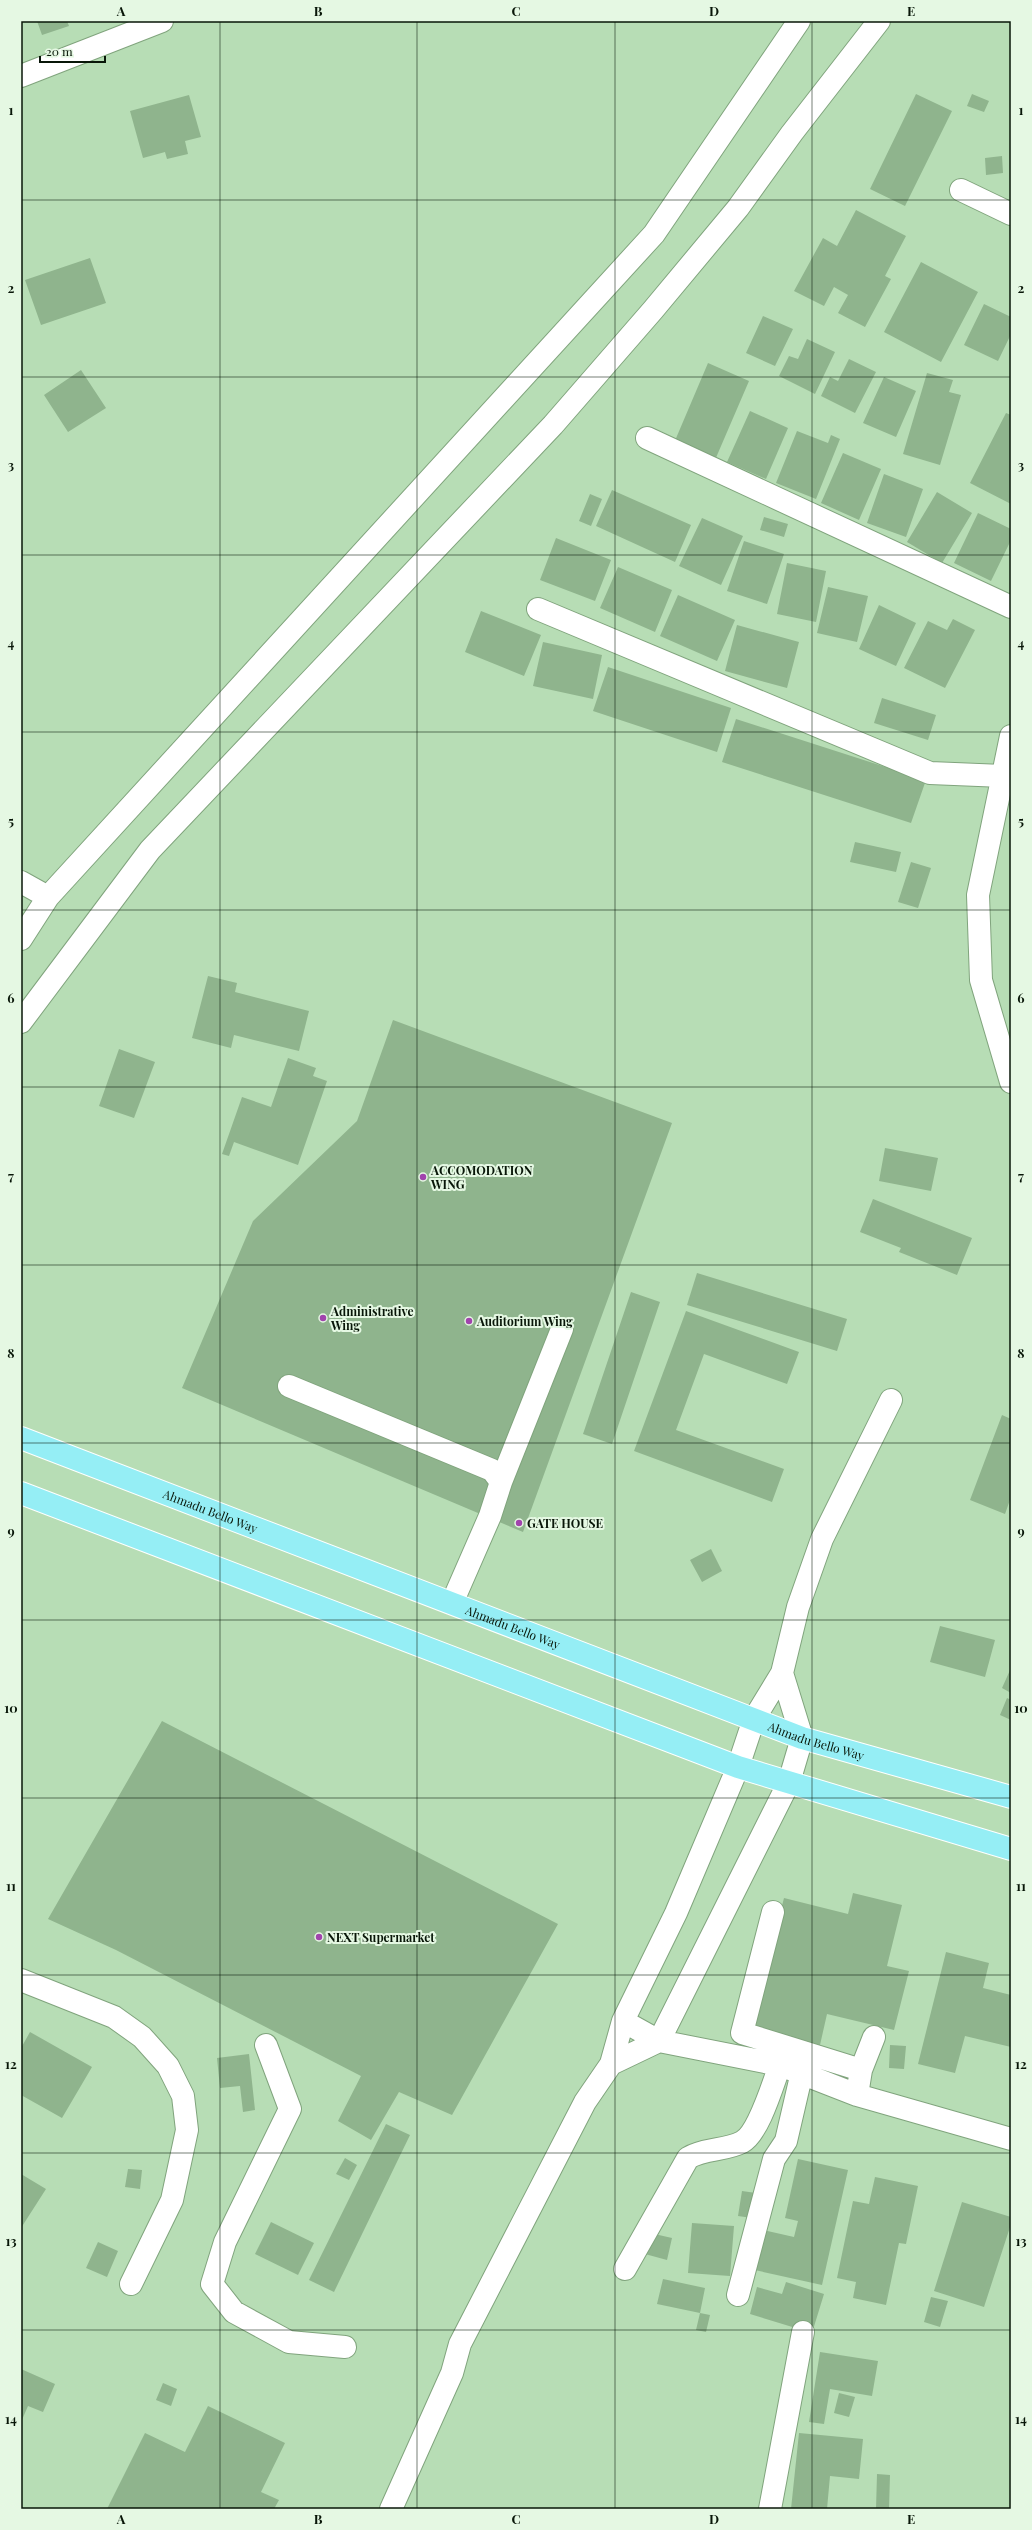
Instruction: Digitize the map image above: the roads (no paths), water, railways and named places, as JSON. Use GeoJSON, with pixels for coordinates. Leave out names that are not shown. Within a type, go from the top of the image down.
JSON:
{"type":"FeatureCollection","features":[{"type":"Feature","properties":{"kind":"main road","name":"Ahmadu Bello Way"},"geometry":{"type":"LineString","coordinates":[[21,1438],[802,1738],[1011,1797]]}},
{"type":"Feature","properties":{"kind":"main road"},"geometry":{"type":"LineString","coordinates":[[21,1493],[738,1767],[1011,1849]]}},
{"type":"Feature","properties":{"kind":"street"},"geometry":{"type":"LineString","coordinates":[[21,76],[162,21]]}},
{"type":"Feature","properties":{"kind":"street"},"geometry":{"type":"LineString","coordinates":[[21,939],[48,897],[654,234],[799,21]]}},
{"type":"Feature","properties":{"kind":"street"},"geometry":{"type":"LineString","coordinates":[[21,1022],[150,850],[548,430],[653,310],[738,208],[792,133],[879,21]]}},
{"type":"Feature","properties":{"kind":"street"},"geometry":{"type":"LineString","coordinates":[[961,190],[1011,214]]}},
{"type":"Feature","properties":{"kind":"street"},"geometry":{"type":"LineString","coordinates":[[647,438],[1011,607]]}},
{"type":"Feature","properties":{"kind":"street"},"geometry":{"type":"LineString","coordinates":[[538,609],[930,773],[1003,776]]}},
{"type":"Feature","properties":{"kind":"street"},"geometry":{"type":"LineString","coordinates":[[1011,736],[978,903],[981,980],[1011,1082]]}},
{"type":"Feature","properties":{"kind":"street"},"geometry":{"type":"LineString","coordinates":[[21,882],[48,897]]}},
{"type":"Feature","properties":{"kind":"street"},"geometry":{"type":"LineString","coordinates":[[452,1604],[490,1516],[501,1482],[562,1328]]}},
{"type":"Feature","properties":{"kind":"street"},"geometry":{"type":"LineString","coordinates":[[289,1386],[492,1470],[501,1482]]}},
{"type":"Feature","properties":{"kind":"street"},"geometry":{"type":"LineString","coordinates":[[391,2509],[452,2373],[460,2344],[585,2102],[611,2064],[623,2021],[676,1913],[738,1767],[754,1719],[782,1673],[798,1607],[822,1539],[891,1400]]}},
{"type":"Feature","properties":{"kind":"street"},"geometry":{"type":"LineString","coordinates":[[611,2064],[658,2041],[789,1782],[802,1738],[782,1673]]}},
{"type":"Feature","properties":{"kind":"street"},"geometry":{"type":"LineString","coordinates":[[773,1912],[742,2033],[861,2070]]}},
{"type":"Feature","properties":{"kind":"street"},"geometry":{"type":"LineString","coordinates":[[21,1980],[114,2017],[142,2037],[168,2066],[183,2096],[187,2130],[172,2200],[131,2284]]}},
{"type":"Feature","properties":{"kind":"street"},"geometry":{"type":"LineString","coordinates":[[623,2021],[658,2041],[780,2065],[802,2072],[857,2095],[1011,2139]]}},
{"type":"Feature","properties":{"kind":"street"},"geometry":{"type":"LineString","coordinates":[[857,2095],[861,2070],[874,2037]]}},
{"type":"Feature","properties":{"kind":"street"},"geometry":{"type":"LineString","coordinates":[[266,2045],[290,2109],[225,2242],[212,2284],[234,2312],[289,2342],[345,2347]]}},
{"type":"Feature","properties":{"kind":"street"},"geometry":{"type":"LineString","coordinates":[[625,2269],[688,2158],[698,2152],[743,2142],[752,2132],[780,2065]]}},
{"type":"Feature","properties":{"kind":"street"},"geometry":{"type":"LineString","coordinates":[[738,2295],[774,2159],[786,2140],[802,2072]]}},
{"type":"Feature","properties":{"kind":"street"},"geometry":{"type":"LineString","coordinates":[[770,2509],[803,2332]]}},
{"type":"Feature","properties":{"kind":"place","name":"ACCOMODATION WING"},"geometry":{"type":"Point","coordinates":[423,1177]}},
{"type":"Feature","properties":{"kind":"place","name":"Administrative Wing"},"geometry":{"type":"Point","coordinates":[323,1318]}},
{"type":"Feature","properties":{"kind":"place","name":"Auditorium Wing"},"geometry":{"type":"Point","coordinates":[469,1321]}},
{"type":"Feature","properties":{"kind":"place","name":"GATE HOUSE"},"geometry":{"type":"Point","coordinates":[519,1523]}},
{"type":"Feature","properties":{"kind":"place","name":"NEXT Supermarket"},"geometry":{"type":"Point","coordinates":[319,1937]}}]}
